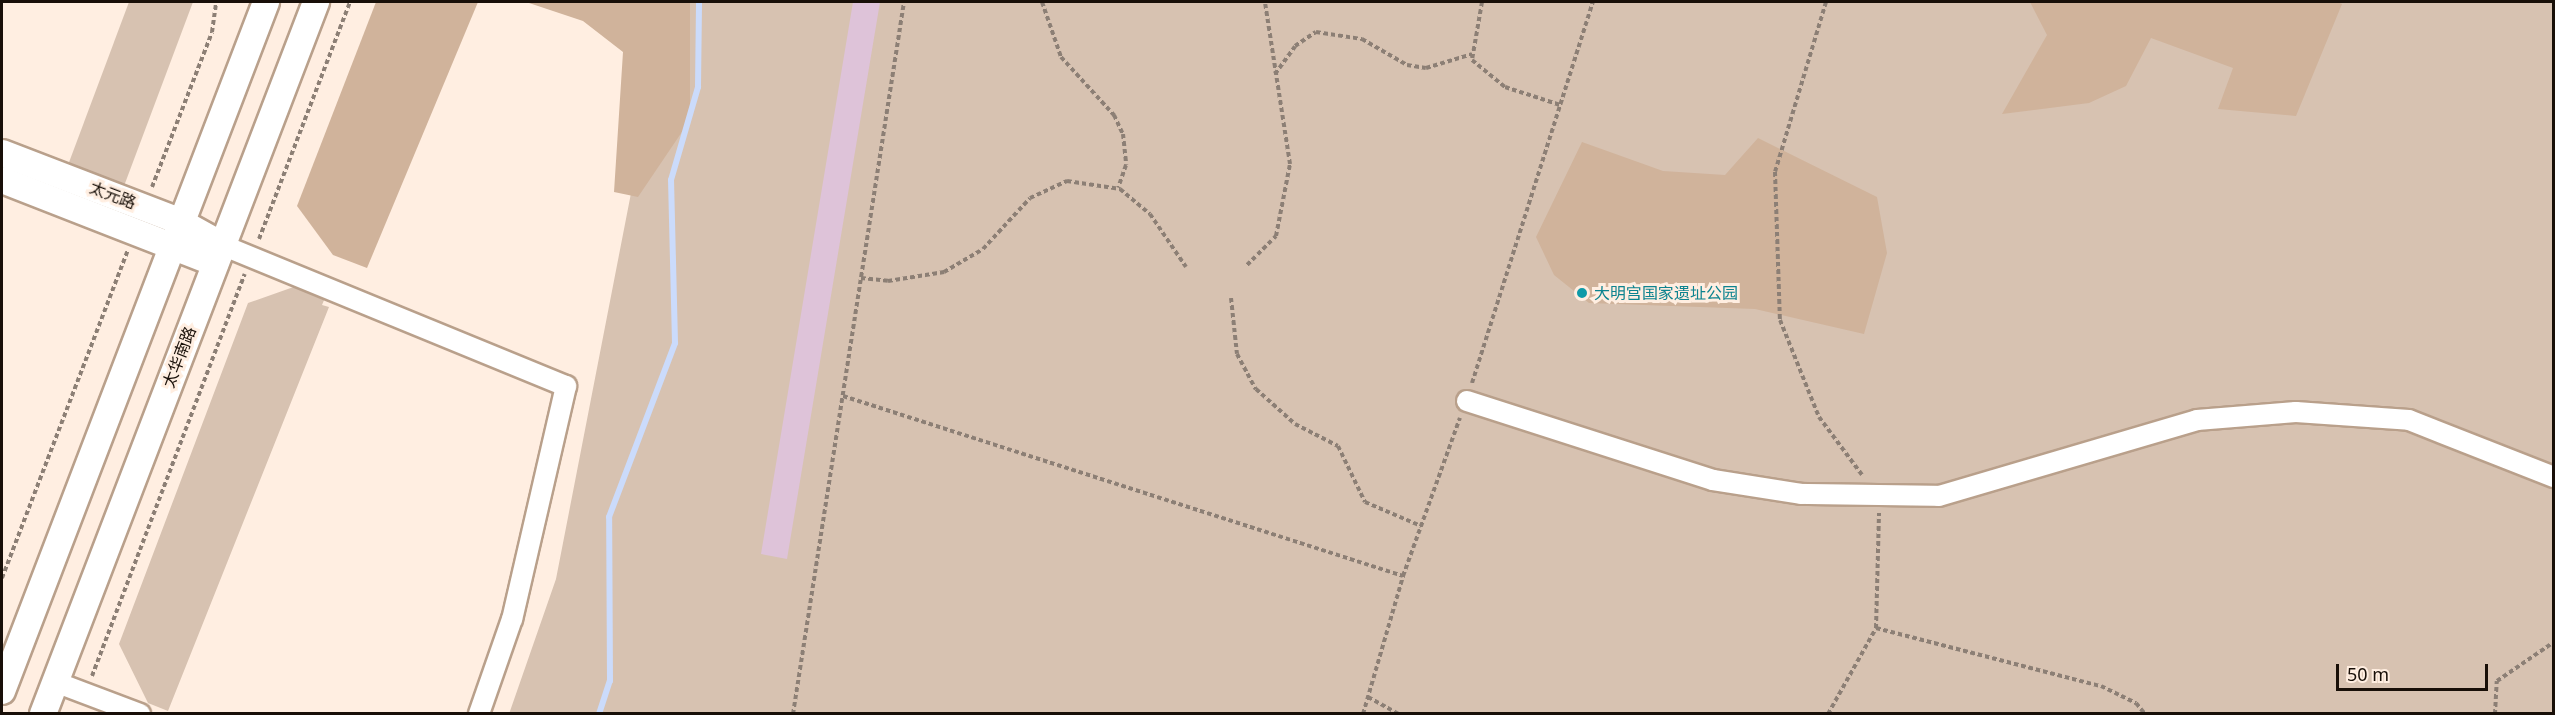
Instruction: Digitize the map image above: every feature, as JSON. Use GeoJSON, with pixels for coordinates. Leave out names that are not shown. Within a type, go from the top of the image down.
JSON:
{"type":"FeatureCollection","features":[{"type":"Feature","properties":{"kind":"main road"},"geometry":{"type":"LineString","coordinates":[[2,691],[169,245],[266,2]]}},
{"type":"Feature","properties":{"kind":"main road","name":"太华南路"},"geometry":{"type":"LineString","coordinates":[[43,714],[316,2]]}},
{"type":"Feature","properties":{"kind":"main road","name":"太元路"},"geometry":{"type":"LineString","coordinates":[[2,153],[179,220],[218,254]]}},
{"type":"Feature","properties":{"kind":"main road","name":"太元路"},"geometry":{"type":"LineString","coordinates":[[2,180],[169,245],[218,254]]}},
{"type":"Feature","properties":{"kind":"street"},"geometry":{"type":"LineString","coordinates":[[218,254],[252,258],[566,386],[512,619],[479,714]]}},
{"type":"Feature","properties":{"kind":"street"},"geometry":{"type":"LineString","coordinates":[[1467,401],[1713,480],[1801,494],[1879,498],[1939,496],[2197,420],[2296,412],[2409,420],[2553,477]]}},
{"type":"Feature","properties":{"kind":"street"},"geometry":{"type":"LineString","coordinates":[[55,682],[140,714]]}},
{"type":"Feature","properties":{"kind":"path"},"geometry":{"type":"LineString","coordinates":[[144,207],[212,32],[216,2]]}},
{"type":"Feature","properties":{"kind":"path"},"geometry":{"type":"LineString","coordinates":[[85,693],[350,2]]}},
{"type":"Feature","properties":{"kind":"path"},"geometry":{"type":"LineString","coordinates":[[793,714],[904,2]]}},
{"type":"Feature","properties":{"kind":"path"},"geometry":{"type":"LineString","coordinates":[[1042,2],[1061,57],[1114,116],[1123,134],[1126,165],[1118,188]]}},
{"type":"Feature","properties":{"kind":"path"},"geometry":{"type":"LineString","coordinates":[[1246,265],[1276,236],[1288,189],[1288,136],[1274,75],[1265,2]]}},
{"type":"Feature","properties":{"kind":"path"},"geometry":{"type":"LineString","coordinates":[[1482,2],[1472,54],[1483,73],[1504,87],[1560,105]]}},
{"type":"Feature","properties":{"kind":"path"},"geometry":{"type":"LineString","coordinates":[[1363,714],[1403,576],[1467,401],[1593,2]]}},
{"type":"Feature","properties":{"kind":"path"},"geometry":{"type":"LineString","coordinates":[[1826,2],[1775,172],[1780,320],[1819,417],[1879,498],[1876,628],[1828,714]]}},
{"type":"Feature","properties":{"kind":"path"},"geometry":{"type":"LineString","coordinates":[[1274,75],[1295,46],[1316,32],[1362,39],[1407,65],[1426,68],[1472,54]]}},
{"type":"Feature","properties":{"kind":"path"},"geometry":{"type":"LineString","coordinates":[[861,278],[888,281],[944,272],[983,249],[1030,198],[1050,186],[1085,181],[1118,188],[1150,214],[1186,267]]}},
{"type":"Feature","properties":{"kind":"path"},"geometry":{"type":"LineString","coordinates":[[2,578],[135,232]]}},
{"type":"Feature","properties":{"kind":"path"},"geometry":{"type":"LineString","coordinates":[[1231,298],[1237,354],[1256,389],[1295,424],[1338,446],[1365,502],[1421,526]]}},
{"type":"Feature","properties":{"kind":"path"},"geometry":{"type":"LineString","coordinates":[[843,396],[1403,576]]}},
{"type":"Feature","properties":{"kind":"path"},"geometry":{"type":"LineString","coordinates":[[1876,628],[2101,686],[2136,703],[2145,714]]}},
{"type":"Feature","properties":{"kind":"path"},"geometry":{"type":"LineString","coordinates":[[2495,714],[2497,681],[2553,642]]}},
{"type":"Feature","properties":{"kind":"path"},"geometry":{"type":"LineString","coordinates":[[1368,697],[1399,714]]}},
{"type":"Feature","properties":{"kind":"shaded area"},"geometry":{"type":"Polygon","coordinates":[[[129,2],[193,2],[124,186],[68,165],[129,2]]]}},
{"type":"Feature","properties":{"kind":"shaded area"},"geometry":{"type":"Polygon","coordinates":[[[376,2],[478,2],[367,268],[333,255],[297,206],[376,2]]]}},
{"type":"Feature","properties":{"kind":"shaded area"},"geometry":{"type":"Polygon","coordinates":[[[526,2],[690,2],[690,120],[638,197],[614,192],[623,52],[583,21],[526,2]]]}},
{"type":"Feature","properties":{"kind":"shaded area","name":"大明宫国家遗址公园"},"geometry":{"type":"Polygon","coordinates":[[[653,2],[2553,2],[2553,713],[509,714],[556,579],[667,8],[653,2]]]}},
{"type":"Feature","properties":{"kind":"shaded area"},"geometry":{"type":"Polygon","coordinates":[[[2030,2],[2337,2],[2342,4],[2296,116],[2218,109],[2233,68],[2151,38],[2126,86],[2089,103],[2002,114],[2047,35],[2030,2]]]}},
{"type":"Feature","properties":{"kind":"shaded area"},"geometry":{"type":"Polygon","coordinates":[[[1758,138],[1877,197],[1887,253],[1864,334],[1755,309],[1589,303],[1554,275],[1536,237],[1582,142],[1663,171],[1725,175],[1758,138]]]}},
{"type":"Feature","properties":{"kind":"shaded area"},"geometry":{"type":"Polygon","coordinates":[[[302,284],[327,293],[322,305],[329,307],[168,711],[148,703],[119,644],[248,303],[302,284]]]}},
{"type":"Feature","properties":{"kind":"building"},"geometry":{"type":"Polygon","coordinates":[[[853,2],[880,2],[787,559],[761,554],[853,2]]]}},
{"type":"Feature","properties":{"kind":"waterway"},"geometry":{"type":"LineString","coordinates":[[599,714],[610,681],[609,517],[675,343],[671,180],[698,87],[699,2]]}},
{"type":"Feature","properties":{"kind":"place","name":"大明宫国家遗址公园"},"geometry":{"type":"Point","coordinates":[1582,293]}}]}
